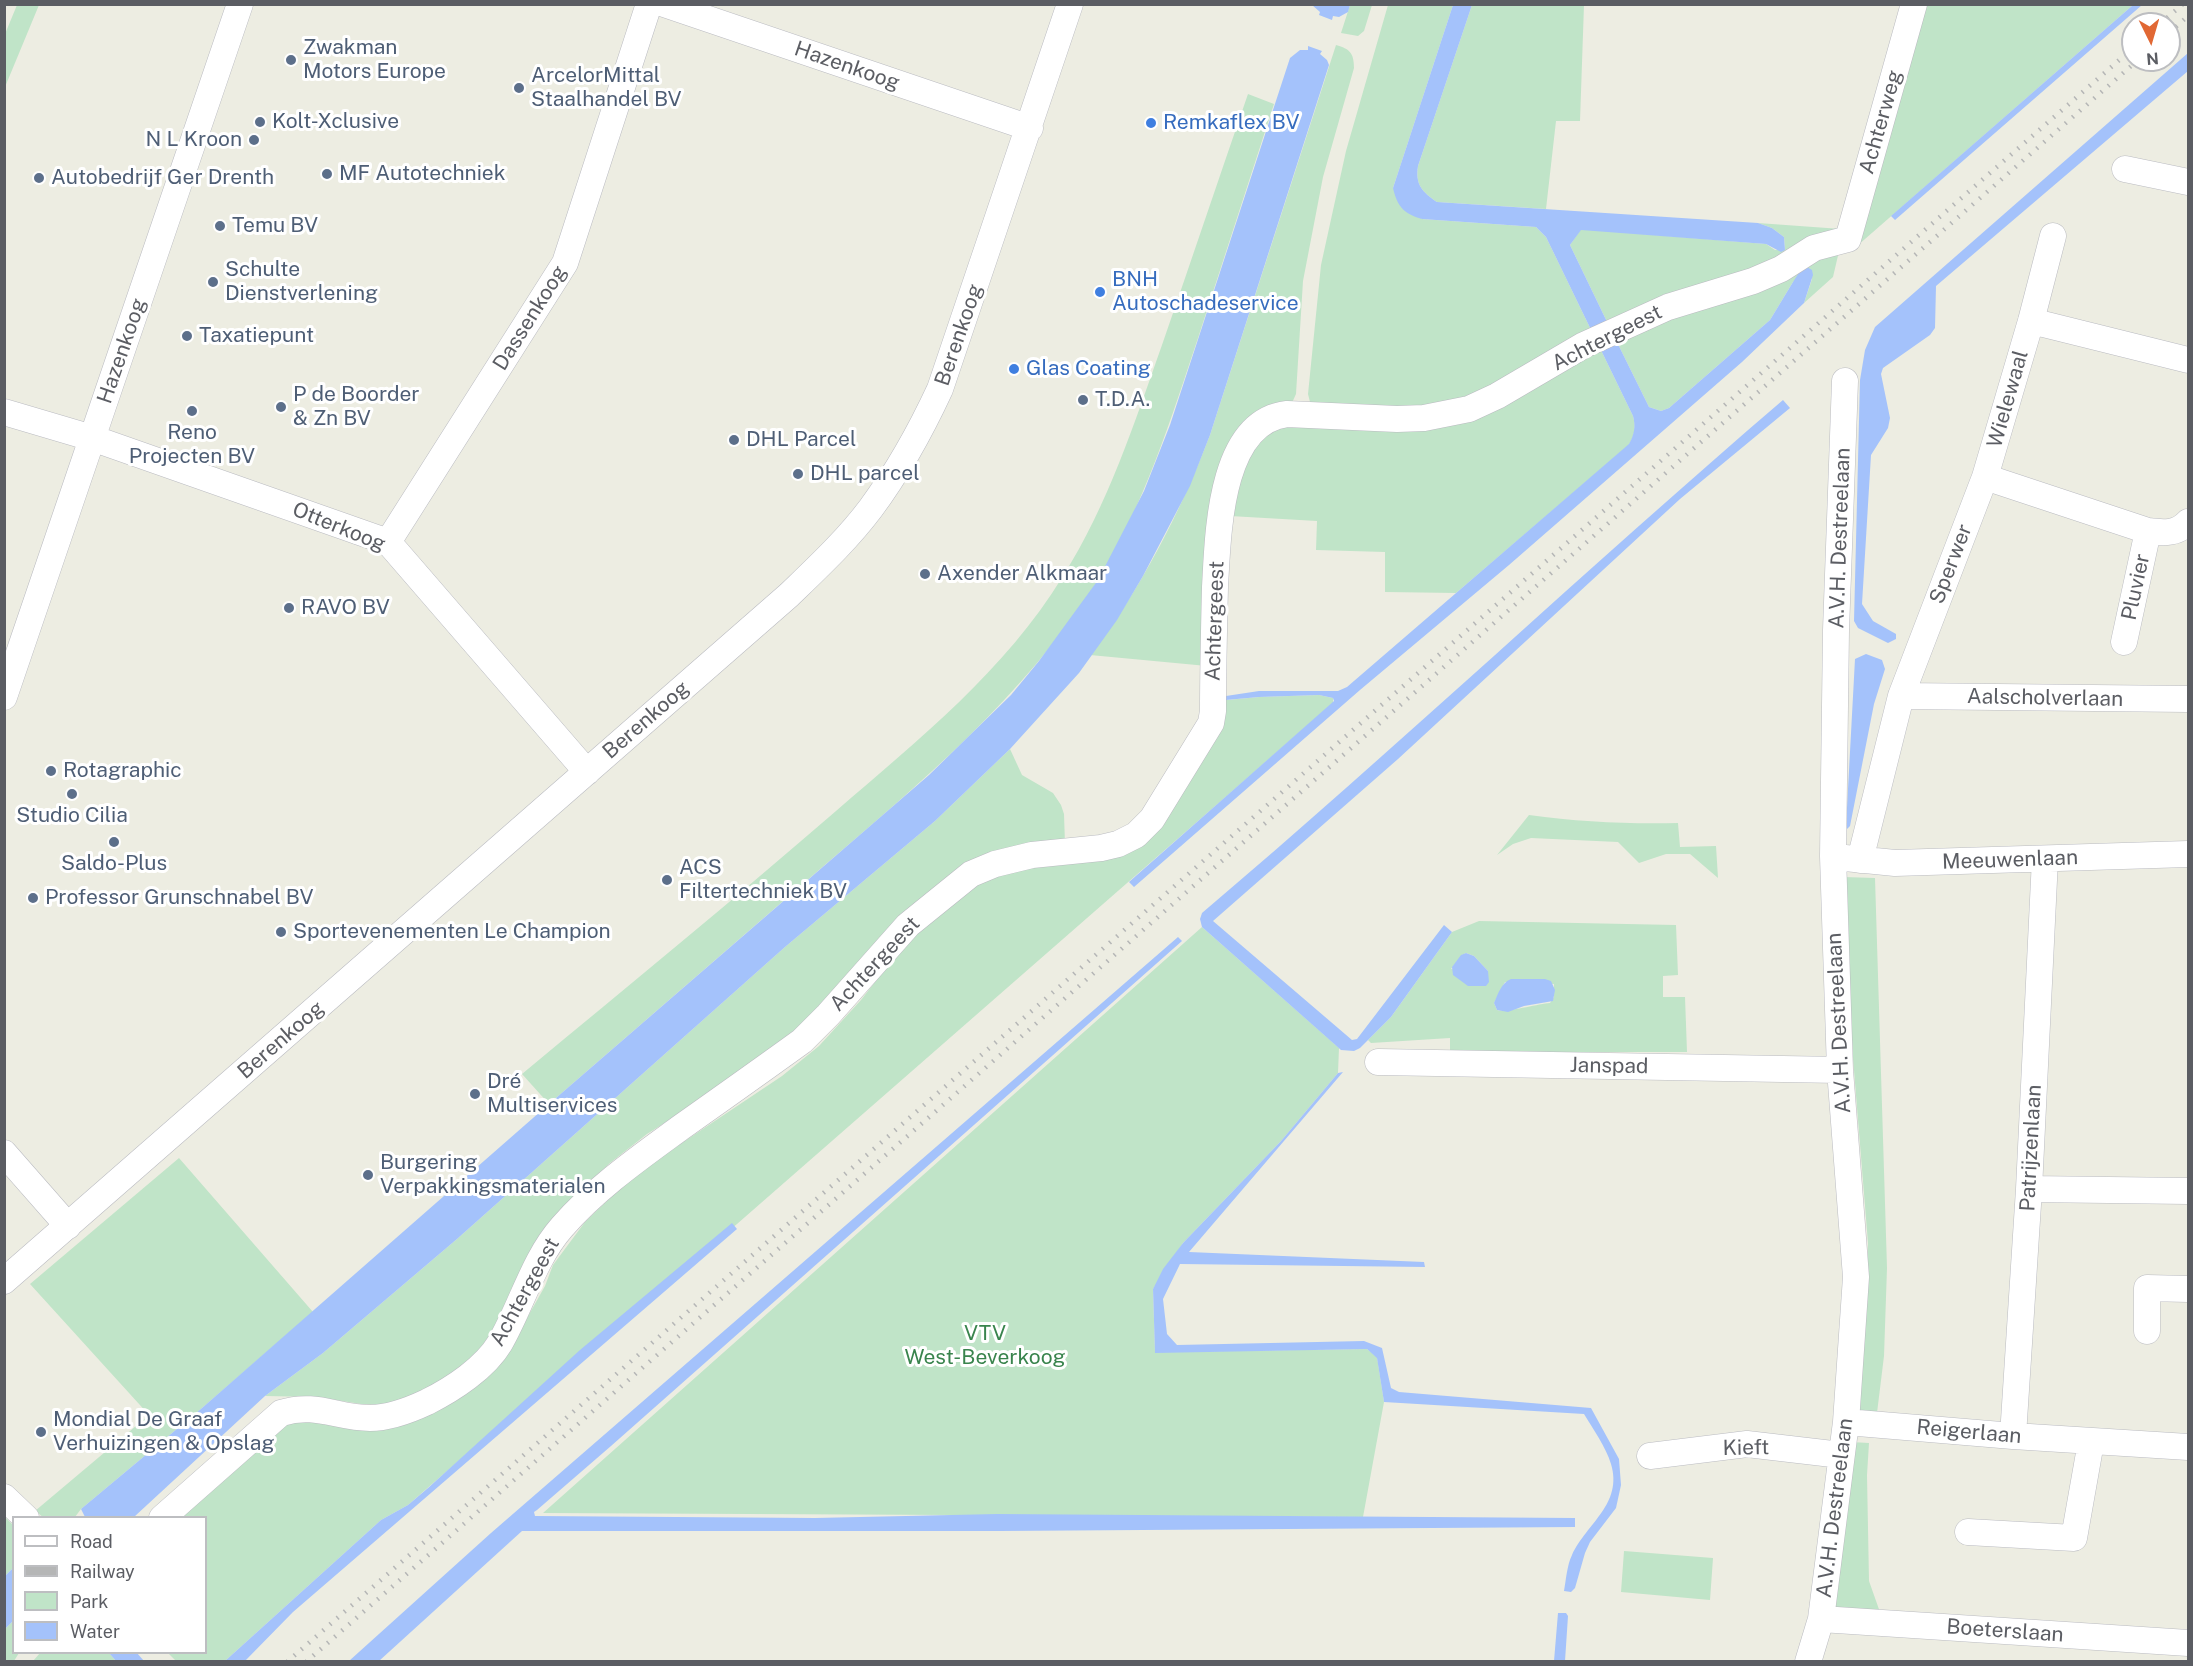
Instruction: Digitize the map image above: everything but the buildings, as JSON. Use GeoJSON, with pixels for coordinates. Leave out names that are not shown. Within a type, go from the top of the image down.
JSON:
{"type":"FeatureCollection","features":[{"type":"Feature","properties":{"kind":"street","name":"Hazenkoog"},"geometry":{"type":"LineString","coordinates":[[4,697],[240,4]]}},
{"type":"Feature","properties":{"kind":"street","name":"Dassenkoog"},"geometry":{"type":"LineString","coordinates":[[388,542],[565,264],[649,4]]}},
{"type":"Feature","properties":{"kind":"street","name":"Hazenkoog"},"geometry":{"type":"LineString","coordinates":[[664,4],[1029,128]]}},
{"type":"Feature","properties":{"kind":"street","name":"Berenkoog"},"geometry":{"type":"LineString","coordinates":[[4,1281],[587,772],[813,572],[847,537],[890,481],[921,430],[940,389],[1070,4]]}},
{"type":"Feature","properties":{"kind":"street","name":"Achterweg"},"geometry":{"type":"LineString","coordinates":[[1848,239],[1914,4]]}},
{"type":"Feature","properties":{"kind":"street"},"geometry":{"type":"LineString","coordinates":[[2125,169],[2188,182]]}},
{"type":"Feature","properties":{"kind":"street","name":"Wielewaal"},"geometry":{"type":"LineString","coordinates":[[1985,477],[2031,321],[2053,236]]}},
{"type":"Feature","properties":{"kind":"street","name":"Achtergeest"},"geometry":{"type":"LineString","coordinates":[[164,1516],[281,1413],[306,1408],[370,1418],[387,1416],[428,1402],[454,1386],[478,1367],[500,1344],[537,1265],[561,1227],[617,1173],[802,1041],[908,925],[971,874],[995,864],[1032,855],[1101,848],[1118,844],[1136,835],[1158,809],[1210,723],[1213,711],[1218,526],[1230,472],[1255,428],[1276,415],[1287,414],[1397,419],[1424,418],[1468,409],[1497,396],[1584,345],[1623,327],[1668,307],[1781,269],[1814,248],[1848,239]]}},
{"type":"Feature","properties":{"kind":"street","name":"Wielewaal"},"geometry":{"type":"LineString","coordinates":[[2031,321],[2188,360]]}},
{"type":"Feature","properties":{"kind":"street","name":"A.V.H. Destreelaan"},"geometry":{"type":"LineString","coordinates":[[1808,1662],[1821,1619],[1846,1422],[1856,1277],[1840,1070],[1833,856],[1836,630],[1845,381]]}},
{"type":"Feature","properties":{"kind":"street","name":"Otterkoog"},"geometry":{"type":"LineString","coordinates":[[4,412],[92,438],[388,542],[587,772]]}},
{"type":"Feature","properties":{"kind":"street"},"geometry":{"type":"LineString","coordinates":[[1985,477],[2148,531],[2165,534],[2178,530],[2188,522]]}},
{"type":"Feature","properties":{"kind":"street","name":"Sperwer"},"geometry":{"type":"LineString","coordinates":[[1860,860],[1900,696],[1985,477]]}},
{"type":"Feature","properties":{"kind":"street","name":"Pluvier"},"geometry":{"type":"LineString","coordinates":[[2124,642],[2148,531]]}},
{"type":"Feature","properties":{"kind":"street","name":"Aalscholverlaan"},"geometry":{"type":"LineString","coordinates":[[1900,696],[2188,699]]}},
{"type":"Feature","properties":{"kind":"street","name":"Meeuwenlaan"},"geometry":{"type":"LineString","coordinates":[[1833,856],[1895,863],[2188,854]]}},
{"type":"Feature","properties":{"kind":"street","name":"Patrijzenlaan"},"geometry":{"type":"LineString","coordinates":[[2013,1436],[2029,1189],[2045,859]]}},
{"type":"Feature","properties":{"kind":"street","name":"Janspad"},"geometry":{"type":"LineString","coordinates":[[1378,1062],[1840,1070]]}},
{"type":"Feature","properties":{"kind":"street"},"geometry":{"type":"LineString","coordinates":[[4,1153],[68,1226]]}},
{"type":"Feature","properties":{"kind":"street"},"geometry":{"type":"LineString","coordinates":[[2029,1189],[2188,1191]]}},
{"type":"Feature","properties":{"kind":"street"},"geometry":{"type":"LineString","coordinates":[[2147,1331],[2147,1288],[2188,1289]]}},
{"type":"Feature","properties":{"kind":"street","name":"Reigerlaan"},"geometry":{"type":"LineString","coordinates":[[1846,1422],[2188,1448]]}},
{"type":"Feature","properties":{"kind":"street"},"geometry":{"type":"LineString","coordinates":[[1968,1532],[2074,1538],[2091,1442]]}},
{"type":"Feature","properties":{"kind":"street","name":"Kieft"},"geometry":{"type":"LineString","coordinates":[[1650,1456],[1748,1444],[1841,1455]]}},
{"type":"Feature","properties":{"kind":"street"},"geometry":{"type":"LineString","coordinates":[[4,1497],[24,1516]]}},
{"type":"Feature","properties":{"kind":"street","name":"Boeterslaan"},"geometry":{"type":"LineString","coordinates":[[1821,1619],[2188,1643]]}},
{"type":"Feature","properties":{"kind":"green space"},"geometry":{"type":"Polygon","coordinates":[[[17,5],[39,5],[5,87],[5,34],[17,5]]]}},
{"type":"Feature","properties":{"kind":"green space"},"geometry":{"type":"Polygon","coordinates":[[[1350,5],[1372,5],[1364,31],[1358,36],[1341,33],[1350,5]]]}},
{"type":"Feature","properties":{"kind":"green space"},"geometry":{"type":"Polygon","coordinates":[[[1388,5],[1453,5],[1393,188],[1422,219],[1536,227],[1546,237],[1594,336],[1451,408],[1311,406],[1308,394],[1321,265],[1346,151],[1388,5]]]}},
{"type":"Feature","properties":{"kind":"green space"},"geometry":{"type":"Polygon","coordinates":[[[1472,5],[1584,5],[1580,121],[1556,121],[1546,209],[1437,202],[1427,195],[1419,183],[1418,166],[1472,5]]]}},
{"type":"Feature","properties":{"kind":"green space"},"geometry":{"type":"Polygon","coordinates":[[[1926,5],[2133,5],[2125,12],[2121,12],[2121,15],[1857,246],[1926,5]]]}},
{"type":"Feature","properties":{"kind":"green space"},"geometry":{"type":"Polygon","coordinates":[[[1336,45],[1350,52],[1354,68],[1323,177],[1303,281],[1296,394],[1291,405],[1243,434],[1207,666],[1090,655],[1126,604],[1158,550],[1186,493],[1210,435],[1336,45]]]}},
{"type":"Feature","properties":{"kind":"green space"},"geometry":{"type":"Polygon","coordinates":[[[1248,94],[1274,104],[1167,430],[1143,493],[1114,553],[1068,624],[1004,700],[933,771],[549,1104],[522,1074],[758,877],[929,730],[988,673],[1040,610],[1079,549],[1119,464],[1248,94]]]}},
{"type":"Feature","properties":{"kind":"green space"},"geometry":{"type":"Polygon","coordinates":[[[1758,223],[1841,229],[1792,254],[1610,328],[1570,245],[1581,229],[1766,244],[1775,250],[1785,250],[1784,237],[1772,228],[1758,223]]]}},
{"type":"Feature","properties":{"kind":"green space"},"geometry":{"type":"Polygon","coordinates":[[[1840,247],[1833,277],[1804,303],[1812,279],[1812,270],[1793,282],[1770,320],[1669,408],[1661,411],[1649,407],[1614,336],[1840,247]]]}},
{"type":"Feature","properties":{"kind":"green space"},"geometry":{"type":"Polygon","coordinates":[[[1598,344],[1633,416],[1634,430],[1629,445],[1456,593],[1385,592],[1385,552],[1316,550],[1317,521],[1230,516],[1238,467],[1269,425],[1427,423],[1598,344]]]}},
{"type":"Feature","properties":{"kind":"green space"},"geometry":{"type":"Polygon","coordinates":[[[1319,695],[1333,698],[1333,703],[737,1224],[579,1356],[408,1505],[381,1520],[225,1661],[176,1661],[169,1654],[207,1654],[207,1516],[169,1516],[285,1419],[353,1423],[509,1350],[545,1286],[553,1265],[585,1222],[612,1196],[646,1167],[782,1076],[819,1046],[861,1000],[903,946],[966,892],[994,874],[1124,848],[1226,698],[1227,700],[1319,695]]]}},
{"type":"Feature","properties":{"kind":"green space"},"geometry":{"type":"Polygon","coordinates":[[[1010,749],[1022,775],[1053,793],[1061,805],[1064,814],[1065,844],[1026,846],[818,1011],[772,1055],[647,1134],[610,1163],[579,1192],[489,1336],[475,1356],[457,1372],[401,1402],[383,1405],[317,1397],[265,1396],[323,1353],[457,1239],[785,947],[935,821],[1010,749]]]}},
{"type":"Feature","properties":{"kind":"green space"},"geometry":{"type":"Polygon","coordinates":[[[1529,815],[1603,822],[1678,823],[1680,847],[1716,846],[1718,878],[1690,854],[1666,854],[1639,863],[1618,842],[1531,838],[1513,844],[1497,855],[1529,815]]]}},
{"type":"Feature","properties":{"kind":"green space"},"geometry":{"type":"Polygon","coordinates":[[[1843,877],[1875,878],[1887,1268],[1884,1356],[1877,1413],[1858,1412],[1865,1331],[1868,1243],[1853,1058],[1843,877]]]}},
{"type":"Feature","properties":{"kind":"green space"},"geometry":{"type":"Polygon","coordinates":[[[1479,921],[1676,925],[1678,975],[1663,976],[1663,997],[1685,997],[1687,1052],[1450,1052],[1450,1038],[1371,1043],[1368,1040],[1391,1017],[1452,932],[1479,921]],[[1466,953],[1451,969],[1488,971],[1474,956],[1466,953]],[[1505,982],[1494,1003],[1497,1010],[1550,1003],[1554,997],[1554,984],[1505,982]]]}},
{"type":"Feature","properties":{"kind":"green space","name":"VTV West-Beverkoog"},"geometry":{"type":"Polygon","coordinates":[[[1202,927],[1339,1048],[1338,1073],[1281,1141],[1183,1243],[1153,1289],[1155,1352],[1367,1349],[1377,1357],[1384,1402],[1363,1517],[543,1513],[1202,927]]]}},
{"type":"Feature","properties":{"kind":"green space"},"geometry":{"type":"Polygon","coordinates":[[[179,1158],[313,1312],[81,1509],[76,1516],[42,1516],[35,1511],[149,1415],[30,1284],[179,1158]]]}},
{"type":"Feature","properties":{"kind":"green space"},"geometry":{"type":"Polygon","coordinates":[[[1851,1442],[1869,1443],[1867,1475],[1869,1581],[1881,1615],[1833,1612],[1851,1442]]]}},
{"type":"Feature","properties":{"kind":"green space"},"geometry":{"type":"Polygon","coordinates":[[[4,1516],[12,1524],[12,1569],[5,1576],[4,1516]]]}},
{"type":"Feature","properties":{"kind":"green space"},"geometry":{"type":"Polygon","coordinates":[[[1624,1551],[1713,1558],[1710,1600],[1621,1592],[1624,1551]]]}},
{"type":"Feature","properties":{"kind":"green space"},"geometry":{"type":"Polygon","coordinates":[[[12,1622],[12,1654],[18,1654],[14,1661],[5,1661],[5,1629],[12,1622]]]}},
{"type":"Feature","properties":{"kind":"green space"},"geometry":{"type":"Polygon","coordinates":[[[39,1654],[110,1654],[116,1661],[33,1661],[39,1654]]]}},
{"type":"Feature","properties":{"kind":"water"},"geometry":{"type":"Polygon","coordinates":[[[1312,5],[1350,5],[1348,12],[1339,17],[1333,16],[1332,20],[1319,15],[1320,12],[1312,5]]]}},
{"type":"Feature","properties":{"kind":"water"},"geometry":{"type":"Polygon","coordinates":[[[1453,5],[1472,5],[1417,172],[1421,187],[1437,202],[1758,223],[1772,228],[1784,237],[1785,250],[1781,252],[1766,244],[1581,230],[1570,245],[1610,328],[1594,336],[1546,237],[1536,227],[1422,219],[1410,215],[1399,204],[1393,188],[1453,5]]]}},
{"type":"Feature","properties":{"kind":"water"},"geometry":{"type":"Polygon","coordinates":[[[2133,5],[2142,5],[2134,12],[2125,12],[2133,5]]]}},
{"type":"Feature","properties":{"kind":"water"},"geometry":{"type":"Polygon","coordinates":[[[2121,15],[2121,23],[1895,220],[1891,216],[2121,15]]]}},
{"type":"Feature","properties":{"kind":"water"},"geometry":{"type":"Polygon","coordinates":[[[1308,46],[1322,51],[1320,54],[1329,65],[1210,435],[1190,486],[1143,576],[1117,620],[1079,673],[1010,749],[935,821],[785,947],[457,1239],[323,1353],[265,1396],[135,1516],[84,1516],[81,1509],[202,1408],[929,775],[1011,695],[1039,661],[1098,580],[1144,491],[1170,425],[1290,58],[1300,50],[1308,50],[1308,46]]]}},
{"type":"Feature","properties":{"kind":"water"},"geometry":{"type":"Polygon","coordinates":[[[2188,53],[2188,71],[1936,286],[1935,328],[1930,335],[1883,368],[1881,374],[1890,418],[1888,428],[1871,455],[1862,604],[1873,621],[1896,634],[1896,639],[1888,643],[1858,628],[1854,621],[1860,380],[1865,350],[1875,327],[2166,72],[2181,72],[2181,59],[2188,53]]]}},
{"type":"Feature","properties":{"kind":"water"},"geometry":{"type":"Polygon","coordinates":[[[1807,267],[1812,270],[1813,275],[1804,303],[1742,362],[1134,887],[1129,882],[1334,701],[1333,698],[1319,695],[1226,700],[1226,696],[1259,691],[1338,691],[1347,687],[1629,444],[1634,431],[1633,416],[1598,344],[1614,336],[1649,407],[1661,411],[1669,408],[1770,320],[1802,268],[1807,267]]]}},
{"type":"Feature","properties":{"kind":"water"},"geometry":{"type":"Polygon","coordinates":[[[1783,400],[1790,408],[1680,499],[1398,759],[1213,921],[1352,1040],[1357,1039],[1444,925],[1452,932],[1391,1017],[1360,1048],[1354,1051],[1341,1050],[1202,927],[1200,919],[1202,913],[1783,400]]]}},
{"type":"Feature","properties":{"kind":"water"},"geometry":{"type":"Polygon","coordinates":[[[1866,654],[1882,660],[1885,669],[1874,704],[1850,826],[1847,829],[1855,659],[1866,654]]]}},
{"type":"Feature","properties":{"kind":"water"},"geometry":{"type":"Polygon","coordinates":[[[1178,937],[1182,941],[534,1512],[535,1516],[815,1518],[997,1514],[1575,1518],[1575,1527],[999,1531],[522,1531],[379,1661],[349,1661],[491,1533],[1178,937]]]}},
{"type":"Feature","properties":{"kind":"water"},"geometry":{"type":"Polygon","coordinates":[[[1466,953],[1474,956],[1488,971],[1489,982],[1486,986],[1468,986],[1453,975],[1452,967],[1461,955],[1466,953]]]}},
{"type":"Feature","properties":{"kind":"water"},"geometry":{"type":"Polygon","coordinates":[[[1511,979],[1551,981],[1555,990],[1553,1001],[1524,1006],[1508,1012],[1497,1010],[1494,1003],[1498,993],[1502,986],[1511,979]]]}},
{"type":"Feature","properties":{"kind":"water"},"geometry":{"type":"Polygon","coordinates":[[[1343,1072],[1189,1252],[1424,1262],[1425,1267],[1180,1264],[1163,1299],[1167,1334],[1177,1345],[1364,1341],[1382,1348],[1391,1388],[1399,1392],[1591,1408],[1619,1459],[1621,1485],[1616,1508],[1590,1542],[1575,1588],[1571,1592],[1564,1591],[1570,1559],[1608,1502],[1613,1478],[1606,1451],[1584,1414],[1384,1402],[1377,1358],[1367,1349],[1155,1353],[1153,1289],[1163,1269],[1183,1243],[1281,1141],[1338,1073],[1343,1072]]]}},
{"type":"Feature","properties":{"kind":"water"},"geometry":{"type":"Polygon","coordinates":[[[732,1223],[737,1229],[293,1612],[245,1661],[225,1661],[381,1520],[408,1505],[580,1350],[732,1223]]]}},
{"type":"Feature","properties":{"kind":"water"},"geometry":{"type":"Polygon","coordinates":[[[12,1569],[12,1622],[5,1629],[5,1576],[12,1569]]]}},
{"type":"Feature","properties":{"kind":"water"},"geometry":{"type":"Polygon","coordinates":[[[1558,1613],[1566,1613],[1568,1616],[1565,1661],[1554,1661],[1558,1613]]]}},
{"type":"Feature","properties":{"kind":"water"},"geometry":{"type":"Polygon","coordinates":[[[110,1654],[138,1654],[144,1661],[116,1661],[110,1654]]]}},
{"type":"Feature","properties":{"kind":"railway"},"geometry":{"type":"LineString","coordinates":[[2174,12],[2183,4]]}},
{"type":"Feature","properties":{"kind":"railway"},"geometry":{"type":"LineString","coordinates":[[2181,22],[2188,16]]}},
{"type":"Feature","properties":{"kind":"railway"},"geometry":{"type":"LineString","coordinates":[[287,1662],[2121,58]]}},
{"type":"Feature","properties":{"kind":"railway"},"geometry":{"type":"LineString","coordinates":[[306,1662],[2124,72]]}},
{"type":"Feature","properties":{"kind":"place","name":"Zwakman Motors Europe"},"geometry":{"type":"Point","coordinates":[291,60]}},
{"type":"Feature","properties":{"kind":"place","name":"ArcelorMittal Staalhandel BV"},"geometry":{"type":"Point","coordinates":[519,88]}},
{"type":"Feature","properties":{"kind":"place","name":"Kolt-Xclusive"},"geometry":{"type":"Point","coordinates":[260,122]}},
{"type":"Feature","properties":{"kind":"place","name":"Remkaflex BV"},"geometry":{"type":"Point","coordinates":[1151,123]}},
{"type":"Feature","properties":{"kind":"place","name":"N L Kroon"},"geometry":{"type":"Point","coordinates":[254,140]}},
{"type":"Feature","properties":{"kind":"place","name":"MF Autotechniek"},"geometry":{"type":"Point","coordinates":[327,174]}},
{"type":"Feature","properties":{"kind":"place","name":"Autobedrijf Ger Drenth"},"geometry":{"type":"Point","coordinates":[39,178]}},
{"type":"Feature","properties":{"kind":"place","name":"Temu BV"},"geometry":{"type":"Point","coordinates":[220,226]}},
{"type":"Feature","properties":{"kind":"place","name":"Schulte Dienstverlening"},"geometry":{"type":"Point","coordinates":[213,282]}},
{"type":"Feature","properties":{"kind":"place","name":"BNH Autoschadeservice"},"geometry":{"type":"Point","coordinates":[1100,292]}},
{"type":"Feature","properties":{"kind":"place","name":"Taxatiepunt"},"geometry":{"type":"Point","coordinates":[187,336]}},
{"type":"Feature","properties":{"kind":"place","name":"Glas Coating"},"geometry":{"type":"Point","coordinates":[1014,369]}},
{"type":"Feature","properties":{"kind":"place","name":"T.D.A."},"geometry":{"type":"Point","coordinates":[1083,400]}},
{"type":"Feature","properties":{"kind":"place","name":"P de Boorder & Zn BV"},"geometry":{"type":"Point","coordinates":[281,407]}},
{"type":"Feature","properties":{"kind":"place","name":"Reno Projecten BV"},"geometry":{"type":"Point","coordinates":[192,411]}},
{"type":"Feature","properties":{"kind":"place","name":"DHL Parcel"},"geometry":{"type":"Point","coordinates":[734,440]}},
{"type":"Feature","properties":{"kind":"place","name":"DHL parcel"},"geometry":{"type":"Point","coordinates":[798,474]}},
{"type":"Feature","properties":{"kind":"place","name":"Axender Alkmaar"},"geometry":{"type":"Point","coordinates":[925,574]}},
{"type":"Feature","properties":{"kind":"place","name":"RAVO BV"},"geometry":{"type":"Point","coordinates":[289,608]}},
{"type":"Feature","properties":{"kind":"place","name":"Rotagraphic"},"geometry":{"type":"Point","coordinates":[51,771]}},
{"type":"Feature","properties":{"kind":"place","name":"Studio Cilia"},"geometry":{"type":"Point","coordinates":[72,794]}},
{"type":"Feature","properties":{"kind":"place","name":"Saldo-Plus"},"geometry":{"type":"Point","coordinates":[114,842]}},
{"type":"Feature","properties":{"kind":"place","name":"ACS Filtertechniek BV"},"geometry":{"type":"Point","coordinates":[667,880]}},
{"type":"Feature","properties":{"kind":"place","name":"Professor Grunschnabel BV"},"geometry":{"type":"Point","coordinates":[33,898]}},
{"type":"Feature","properties":{"kind":"place","name":"Sportevenementen Le Champion"},"geometry":{"type":"Point","coordinates":[281,932]}},
{"type":"Feature","properties":{"kind":"place","name":"Dré Multiservices"},"geometry":{"type":"Point","coordinates":[475,1094]}},
{"type":"Feature","properties":{"kind":"place","name":"Burgering Verpakkingsmaterialen"},"geometry":{"type":"Point","coordinates":[368,1175]}},
{"type":"Feature","properties":{"kind":"place","name":"Mondial De Graaf Verhuizingen & Opslag"},"geometry":{"type":"Point","coordinates":[41,1432]}}]}
